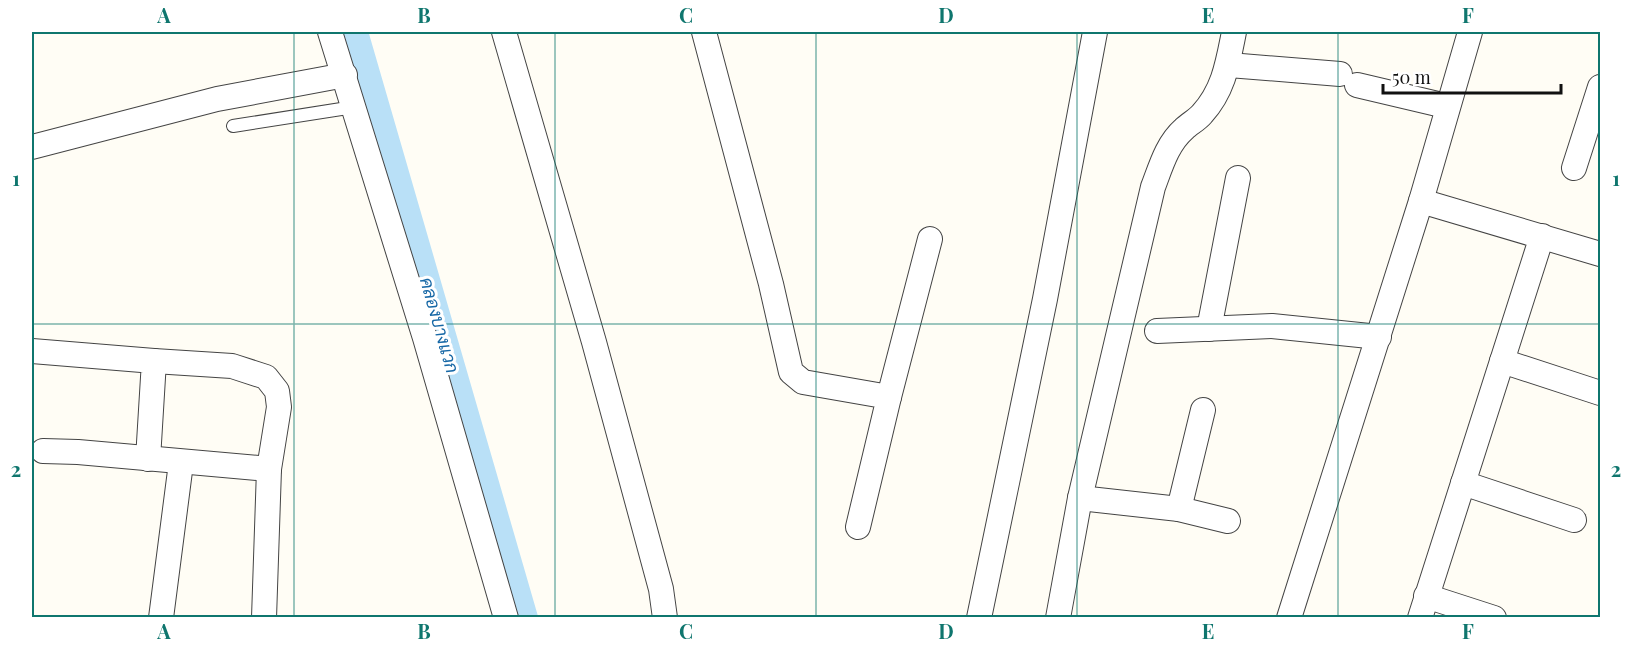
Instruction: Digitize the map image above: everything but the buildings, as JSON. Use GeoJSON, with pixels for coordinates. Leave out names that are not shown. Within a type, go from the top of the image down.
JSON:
{"type":"FeatureCollection","features":[{"type":"Feature","properties":{"kind":"street"},"geometry":{"type":"LineString","coordinates":[[330,32],[425,338],[502,617]]}},
{"type":"Feature","properties":{"kind":"street"},"geometry":{"type":"LineString","coordinates":[[504,32],[594,342],[661,589],[665,618]]}},
{"type":"Feature","properties":{"kind":"street"},"geometry":{"type":"LineString","coordinates":[[704,32],[771,284],[791,372],[803,382],[890,397]]}},
{"type":"Feature","properties":{"kind":"street"},"geometry":{"type":"LineString","coordinates":[[979,618],[1047,288],[1095,32]]}},
{"type":"Feature","properties":{"kind":"street"},"geometry":{"type":"LineString","coordinates":[[1058,618],[1080,498],[1153,187],[1167,149],[1182,130],[1202,114],[1229,65],[1234,32]]}},
{"type":"Feature","properties":{"kind":"street"},"geometry":{"type":"LineString","coordinates":[[1289,618],[1379,337],[1421,201],[1446,106],[1470,32]]}},
{"type":"Feature","properties":{"kind":"street"},"geometry":{"type":"LineString","coordinates":[[1229,65],[1348,80],[1446,106]]}},
{"type":"Feature","properties":{"kind":"street"},"geometry":{"type":"LineString","coordinates":[[32,147],[217,99],[345,75]]}},
{"type":"Feature","properties":{"kind":"street"},"geometry":{"type":"LineString","coordinates":[[1575,168],[1600,87]]}},
{"type":"Feature","properties":{"kind":"street"},"geometry":{"type":"LineString","coordinates":[[1209,328],[1238,178]]}},
{"type":"Feature","properties":{"kind":"street"},"geometry":{"type":"LineString","coordinates":[[1421,201],[1600,254]]}},
{"type":"Feature","properties":{"kind":"street"},"geometry":{"type":"LineString","coordinates":[[1494,618],[1423,607],[1542,236]]}},
{"type":"Feature","properties":{"kind":"street"},"geometry":{"type":"LineString","coordinates":[[858,527],[930,239]]}},
{"type":"Feature","properties":{"kind":"street"},"geometry":{"type":"LineString","coordinates":[[1157,331],[1272,326],[1379,337]]}},
{"type":"Feature","properties":{"kind":"street"},"geometry":{"type":"LineString","coordinates":[[32,351],[232,366],[266,377],[277,391],[279,406],[270,470],[264,618]]}},
{"type":"Feature","properties":{"kind":"street"},"geometry":{"type":"LineString","coordinates":[[148,459],[154,361]]}},
{"type":"Feature","properties":{"kind":"street"},"geometry":{"type":"LineString","coordinates":[[1502,361],[1600,393]]}},
{"type":"Feature","properties":{"kind":"street"},"geometry":{"type":"LineString","coordinates":[[1179,509],[1203,410]]}},
{"type":"Feature","properties":{"kind":"street"},"geometry":{"type":"LineString","coordinates":[[43,451],[78,452],[270,470]]}},
{"type":"Feature","properties":{"kind":"street"},"geometry":{"type":"LineString","coordinates":[[161,618],[181,463]]}},
{"type":"Feature","properties":{"kind":"street"},"geometry":{"type":"LineString","coordinates":[[1463,483],[1574,520]]}},
{"type":"Feature","properties":{"kind":"street"},"geometry":{"type":"LineString","coordinates":[[1080,498],[1179,509],[1228,521]]}},
{"type":"Feature","properties":{"kind":"lane"},"geometry":{"type":"LineString","coordinates":[[232,126],[354,107]]}},
{"type":"Feature","properties":{"kind":"waterway","name":"คลองบางแวก"},"geometry":{"type":"LineString","coordinates":[[355,32],[525,618]]}}]}
